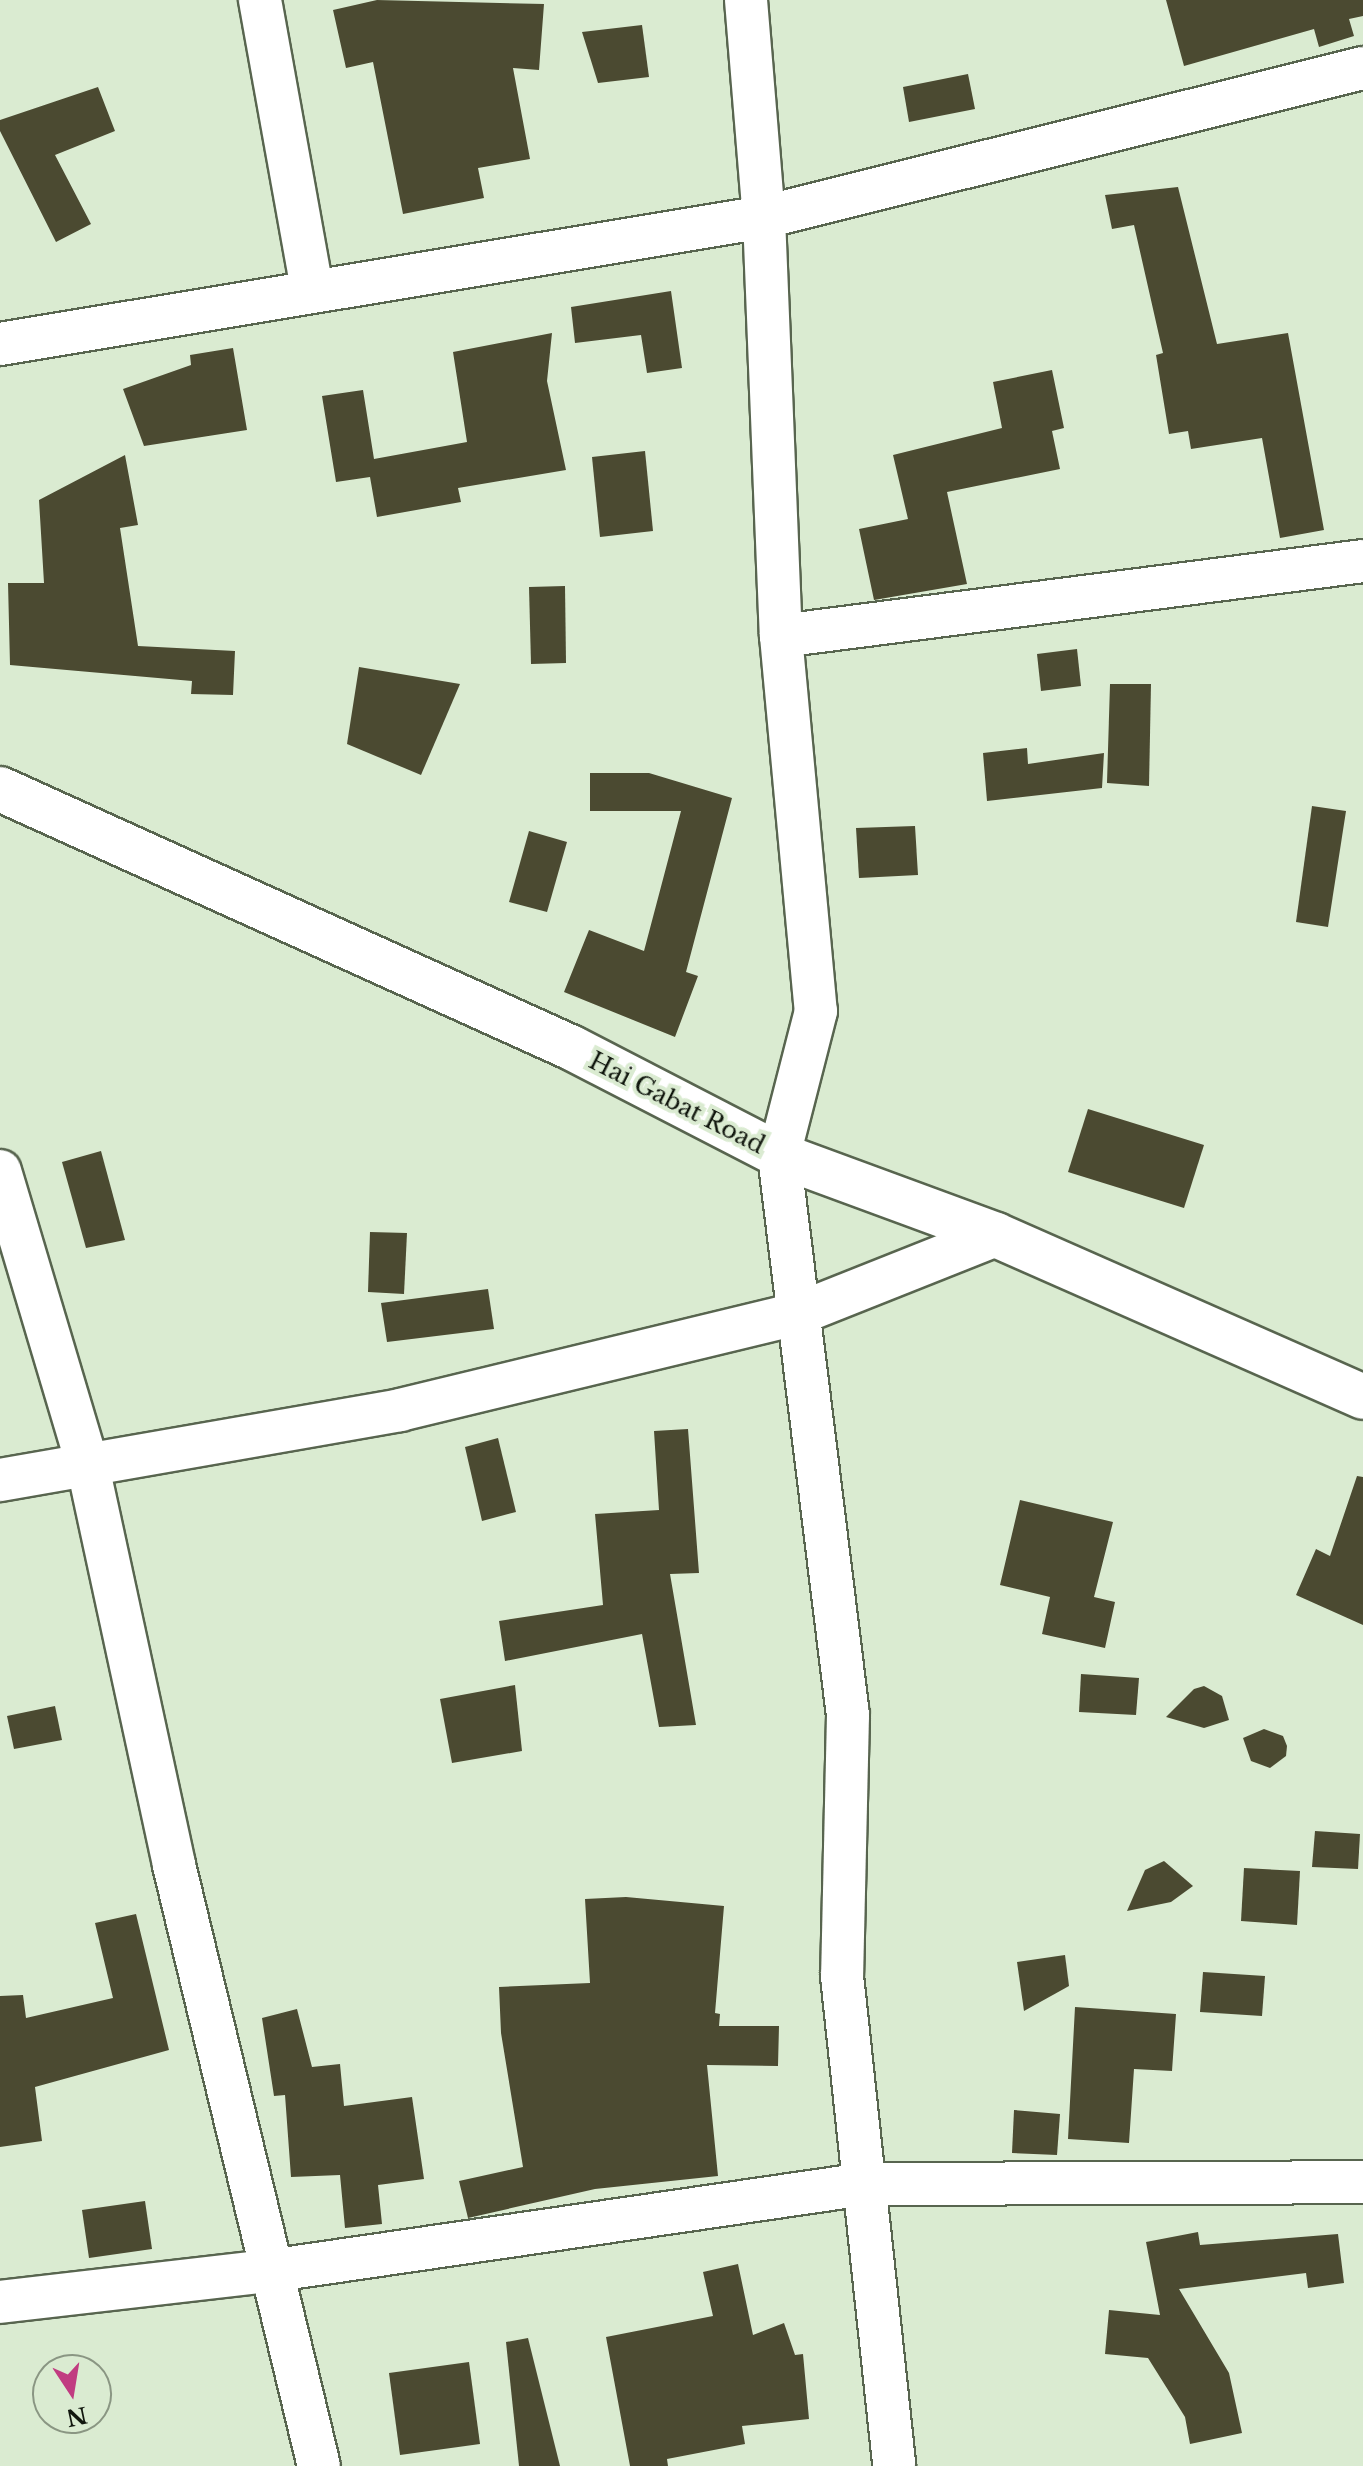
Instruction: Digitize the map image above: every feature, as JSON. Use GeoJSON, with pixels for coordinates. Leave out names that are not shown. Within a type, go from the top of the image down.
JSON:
{"type":"FeatureCollection","features":[{"type":"Feature","properties":{"kind":"street"},"geometry":{"type":"LineString","coordinates":[[260,0],[312,288]]}},
{"type":"Feature","properties":{"kind":"street"},"geometry":{"type":"LineString","coordinates":[[746,0],[764,217],[781,636],[816,1011],[779,1155],[848,1715],[842,1976],[894,2466]]}},
{"type":"Feature","properties":{"kind":"street"},"geometry":{"type":"LineString","coordinates":[[0,344],[312,288],[764,217],[1363,68]]}},
{"type":"Feature","properties":{"kind":"street"},"geometry":{"type":"LineString","coordinates":[[781,636],[1363,561]]}},
{"type":"Feature","properties":{"kind":"street","name":"Hai Gabat Road"},"geometry":{"type":"LineString","coordinates":[[0,789],[572,1048],[779,1155],[996,1235],[1363,1397]]}},
{"type":"Feature","properties":{"kind":"street"},"geometry":{"type":"LineString","coordinates":[[0,1171],[87,1462],[174,1865],[276,2270],[319,2466]]}},
{"type":"Feature","properties":{"kind":"street"},"geometry":{"type":"LineString","coordinates":[[0,1480],[87,1462],[400,1410],[800,1313],[996,1235]]}},
{"type":"Feature","properties":{"kind":"street"},"geometry":{"type":"LineString","coordinates":[[0,2302],[276,2270],[865,2184],[1363,2182]]}},
{"type":"Feature","properties":{"kind":"building"},"geometry":{"type":"Polygon","coordinates":[[[377,0],[544,4],[539,70],[513,68],[530,159],[478,168],[484,198],[403,214],[373,62],[346,68],[333,10],[377,0]]]}},
{"type":"Feature","properties":{"kind":"building"},"geometry":{"type":"Polygon","coordinates":[[[1166,0],[1363,0],[1363,16],[1349,19],[1354,36],[1319,47],[1314,29],[1184,66],[1166,0]]]}},
{"type":"Feature","properties":{"kind":"building"},"geometry":{"type":"Polygon","coordinates":[[[642,25],[649,77],[598,83],[582,32],[642,25]]]}},
{"type":"Feature","properties":{"kind":"building"},"geometry":{"type":"Polygon","coordinates":[[[968,74],[975,109],[909,122],[903,87],[968,74]]]}},
{"type":"Feature","properties":{"kind":"building"},"geometry":{"type":"Polygon","coordinates":[[[98,87],[115,131],[55,155],[91,224],[56,242],[0,131],[0,120],[98,87]]]}},
{"type":"Feature","properties":{"kind":"building"},"geometry":{"type":"Polygon","coordinates":[[[1178,187],[1217,344],[1288,333],[1324,530],[1280,538],[1262,438],[1191,449],[1188,431],[1169,434],[1156,355],[1163,353],[1134,225],[1112,229],[1105,195],[1178,187]]]}},
{"type":"Feature","properties":{"kind":"building"},"geometry":{"type":"Polygon","coordinates":[[[671,291],[682,368],[647,373],[641,335],[575,343],[571,307],[671,291]]]}},
{"type":"Feature","properties":{"kind":"building"},"geometry":{"type":"Polygon","coordinates":[[[552,333],[547,381],[566,470],[458,488],[461,502],[377,517],[370,477],[336,482],[322,396],[363,390],[374,459],[467,442],[453,352],[552,333]]]}},
{"type":"Feature","properties":{"kind":"building"},"geometry":{"type":"Polygon","coordinates":[[[233,348],[247,430],[144,446],[123,389],[191,365],[190,355],[233,348]]]}},
{"type":"Feature","properties":{"kind":"building"},"geometry":{"type":"Polygon","coordinates":[[[1052,370],[1064,428],[1052,431],[1060,469],[947,492],[967,584],[874,600],[859,529],[908,519],[893,455],[1002,428],[993,382],[1052,370]]]}},
{"type":"Feature","properties":{"kind":"building"},"geometry":{"type":"Polygon","coordinates":[[[645,451],[653,531],[600,537],[592,457],[645,451]]]}},
{"type":"Feature","properties":{"kind":"building"},"geometry":{"type":"Polygon","coordinates":[[[125,455],[138,525],[120,528],[138,646],[235,651],[233,695],[191,694],[192,681],[10,665],[8,583],[44,583],[39,500],[125,455]]]}},
{"type":"Feature","properties":{"kind":"building"},"geometry":{"type":"Polygon","coordinates":[[[565,586],[566,663],[531,664],[529,587],[565,586]]]}},
{"type":"Feature","properties":{"kind":"building"},"geometry":{"type":"Polygon","coordinates":[[[1077,649],[1081,686],[1041,691],[1037,654],[1077,649]]]}},
{"type":"Feature","properties":{"kind":"building"},"geometry":{"type":"Polygon","coordinates":[[[359,667],[460,684],[421,775],[347,744],[359,667]]]}},
{"type":"Feature","properties":{"kind":"building"},"geometry":{"type":"Polygon","coordinates":[[[1110,684],[1151,684],[1149,786],[1107,783],[1110,684]]]}},
{"type":"Feature","properties":{"kind":"building"},"geometry":{"type":"Polygon","coordinates":[[[1027,748],[1028,764],[1104,753],[1102,788],[987,801],[983,753],[1027,748]]]}},
{"type":"Feature","properties":{"kind":"building"},"geometry":{"type":"Polygon","coordinates":[[[590,773],[649,773],[732,798],[686,972],[698,976],[675,1037],[564,992],[589,930],[644,951],[681,811],[590,811],[590,773]]]}},
{"type":"Feature","properties":{"kind":"building"},"geometry":{"type":"Polygon","coordinates":[[[1312,806],[1346,811],[1328,927],[1296,922],[1312,806]]]}},
{"type":"Feature","properties":{"kind":"building"},"geometry":{"type":"Polygon","coordinates":[[[915,826],[918,875],[859,878],[856,828],[915,826]]]}},
{"type":"Feature","properties":{"kind":"building"},"geometry":{"type":"Polygon","coordinates":[[[529,831],[567,842],[547,912],[509,902],[529,831]]]}},
{"type":"Feature","properties":{"kind":"building"},"geometry":{"type":"Polygon","coordinates":[[[1088,1109],[1204,1145],[1184,1208],[1068,1172],[1088,1109]]]}},
{"type":"Feature","properties":{"kind":"building"},"geometry":{"type":"Polygon","coordinates":[[[101,1151],[125,1240],[86,1248],[62,1162],[101,1151]]]}},
{"type":"Feature","properties":{"kind":"building"},"geometry":{"type":"Polygon","coordinates":[[[370,1232],[407,1233],[404,1294],[368,1292],[370,1232]]]}},
{"type":"Feature","properties":{"kind":"building"},"geometry":{"type":"Polygon","coordinates":[[[488,1289],[494,1329],[387,1342],[381,1303],[488,1289]]]}},
{"type":"Feature","properties":{"kind":"building"},"geometry":{"type":"Polygon","coordinates":[[[688,1429],[699,1573],[670,1574],[696,1725],[659,1727],[642,1634],[505,1661],[499,1621],[603,1605],[595,1514],[659,1510],[654,1431],[688,1429]]]}},
{"type":"Feature","properties":{"kind":"building"},"geometry":{"type":"Polygon","coordinates":[[[498,1438],[516,1512],[482,1521],[465,1447],[498,1438]]]}},
{"type":"Feature","properties":{"kind":"building"},"geometry":{"type":"Polygon","coordinates":[[[1357,1476],[1363,1477],[1363,1625],[1296,1595],[1316,1549],[1330,1556],[1357,1476]]]}},
{"type":"Feature","properties":{"kind":"building"},"geometry":{"type":"Polygon","coordinates":[[[1020,1500],[1113,1522],[1094,1597],[1115,1602],[1105,1648],[1042,1634],[1050,1597],[1000,1585],[1020,1500]]]}},
{"type":"Feature","properties":{"kind":"building"},"geometry":{"type":"Polygon","coordinates":[[[1081,1674],[1139,1678],[1136,1715],[1079,1712],[1081,1674]]]}},
{"type":"Feature","properties":{"kind":"building"},"geometry":{"type":"Polygon","coordinates":[[[515,1685],[522,1751],[452,1763],[440,1699],[515,1685]]]}},
{"type":"Feature","properties":{"kind":"building"},"geometry":{"type":"Polygon","coordinates":[[[1204,1686],[1222,1696],[1229,1720],[1204,1728],[1166,1717],[1194,1689],[1204,1686]]]}},
{"type":"Feature","properties":{"kind":"building"},"geometry":{"type":"Polygon","coordinates":[[[55,1706],[62,1740],[14,1749],[7,1716],[55,1706]]]}},
{"type":"Feature","properties":{"kind":"building"},"geometry":{"type":"Polygon","coordinates":[[[1264,1729],[1283,1736],[1287,1746],[1286,1756],[1270,1768],[1251,1761],[1243,1738],[1264,1729]]]}},
{"type":"Feature","properties":{"kind":"building"},"geometry":{"type":"Polygon","coordinates":[[[1315,1831],[1360,1834],[1358,1869],[1312,1867],[1315,1831]]]}},
{"type":"Feature","properties":{"kind":"building"},"geometry":{"type":"Polygon","coordinates":[[[1164,1861],[1193,1886],[1171,1902],[1127,1911],[1145,1870],[1164,1861]]]}},
{"type":"Feature","properties":{"kind":"building"},"geometry":{"type":"Polygon","coordinates":[[[1244,1868],[1300,1871],[1297,1925],[1241,1921],[1244,1868]]]}},
{"type":"Feature","properties":{"kind":"building"},"geometry":{"type":"Polygon","coordinates":[[[626,1897],[724,1906],[715,2013],[720,2014],[719,2026],[779,2026],[778,2066],[707,2065],[718,2176],[595,2189],[468,2218],[459,2181],[523,2167],[501,2033],[499,1987],[590,1983],[585,1899],[626,1897]]]}},
{"type":"Feature","properties":{"kind":"building"},"geometry":{"type":"Polygon","coordinates":[[[136,1914],[169,2050],[35,2087],[42,2141],[0,2147],[0,1996],[23,1995],[26,2018],[113,1998],[95,1923],[136,1914]]]}},
{"type":"Feature","properties":{"kind":"building"},"geometry":{"type":"Polygon","coordinates":[[[1065,1955],[1069,1986],[1024,2011],[1017,1962],[1065,1955]]]}},
{"type":"Feature","properties":{"kind":"building"},"geometry":{"type":"Polygon","coordinates":[[[1203,1972],[1265,1976],[1262,2016],[1200,2012],[1203,1972]]]}},
{"type":"Feature","properties":{"kind":"building"},"geometry":{"type":"Polygon","coordinates":[[[1075,2007],[1176,2014],[1172,2071],[1134,2069],[1129,2143],[1068,2139],[1075,2007]]]}},
{"type":"Feature","properties":{"kind":"building"},"geometry":{"type":"Polygon","coordinates":[[[297,2009],[312,2067],[340,2064],[344,2106],[412,2097],[424,2179],[378,2185],[382,2224],[345,2228],[340,2175],[291,2177],[285,2095],[274,2096],[262,2018],[297,2009]]]}},
{"type":"Feature","properties":{"kind":"building"},"geometry":{"type":"Polygon","coordinates":[[[1014,2110],[1060,2114],[1057,2155],[1012,2153],[1014,2110]]]}},
{"type":"Feature","properties":{"kind":"building"},"geometry":{"type":"Polygon","coordinates":[[[145,2201],[152,2249],[89,2258],[82,2210],[145,2201]]]}},
{"type":"Feature","properties":{"kind":"building"},"geometry":{"type":"Polygon","coordinates":[[[1198,2232],[1200,2245],[1338,2234],[1344,2283],[1308,2288],[1306,2273],[1179,2289],[1229,2373],[1242,2433],[1190,2444],[1185,2417],[1148,2358],[1105,2354],[1109,2310],[1160,2315],[1146,2242],[1198,2232]]]}},
{"type":"Feature","properties":{"kind":"building"},"geometry":{"type":"Polygon","coordinates":[[[738,2264],[753,2335],[784,2323],[795,2355],[803,2354],[809,2419],[742,2426],[745,2444],[667,2459],[668,2466],[630,2466],[606,2337],[713,2316],[703,2272],[738,2264]]]}},
{"type":"Feature","properties":{"kind":"building"},"geometry":{"type":"Polygon","coordinates":[[[528,2338],[560,2466],[519,2466],[506,2342],[528,2338]]]}},
{"type":"Feature","properties":{"kind":"building"},"geometry":{"type":"Polygon","coordinates":[[[469,2362],[480,2444],[400,2455],[389,2373],[469,2362]]]}}]}
